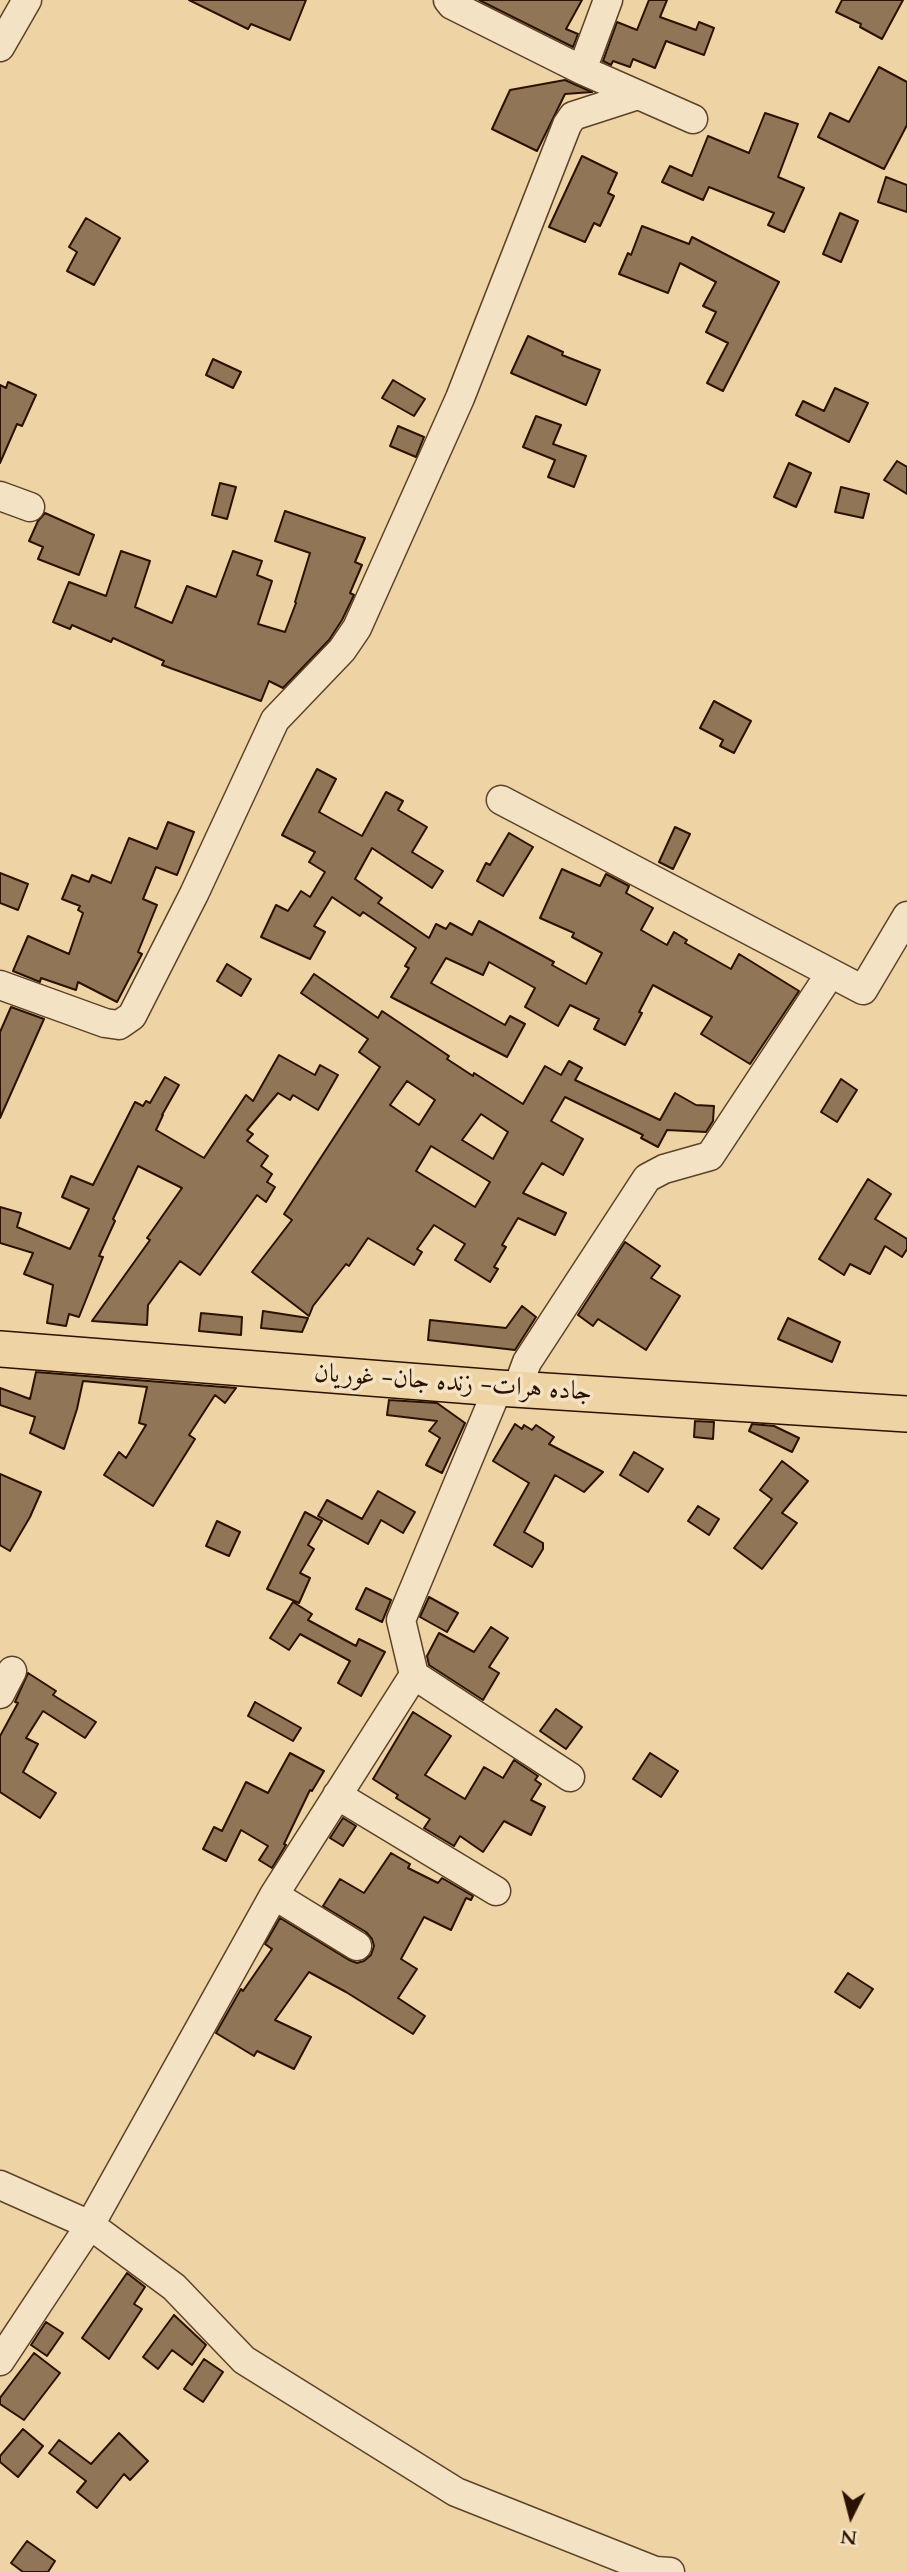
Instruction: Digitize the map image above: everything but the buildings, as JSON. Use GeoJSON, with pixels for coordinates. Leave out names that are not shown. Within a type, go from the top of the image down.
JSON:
{"type":"FeatureCollection","features":[{"type":"Feature","properties":{"kind":"main road","name":"جاده هرات- زنده جان- غوریان"},"geometry":{"type":"LineString","coordinates":[[0,1349],[508,1389],[907,1415]]}},
{"type":"Feature","properties":{"kind":"street"},"geometry":{"type":"LineString","coordinates":[[0,47],[27,0]]}},
{"type":"Feature","properties":{"kind":"street"},"geometry":{"type":"LineString","coordinates":[[448,0],[452,5],[582,70],[693,119]]}},
{"type":"Feature","properties":{"kind":"street"},"geometry":{"type":"LineString","coordinates":[[582,70],[608,0]]}},
{"type":"Feature","properties":{"kind":"street"},"geometry":{"type":"LineString","coordinates":[[0,985],[105,1023],[119,1025],[132,1016],[194,894],[275,720],[342,650],[357,628],[460,398],[567,125],[573,116],[638,95]]}},
{"type":"Feature","properties":{"kind":"street"},"geometry":{"type":"LineString","coordinates":[[0,496],[30,507]]}},
{"type":"Feature","properties":{"kind":"street"},"geometry":{"type":"LineString","coordinates":[[501,800],[863,990],[907,916]]}},
{"type":"Feature","properties":{"kind":"street"},"geometry":{"type":"LineString","coordinates":[[570,1777],[414,1675],[401,1620],[508,1389],[647,1178],[664,1169],[710,1156],[830,974]]}},
{"type":"Feature","properties":{"kind":"street"},"geometry":{"type":"LineString","coordinates":[[0,2361],[90,2225],[274,1895],[414,1675]]}},
{"type":"Feature","properties":{"kind":"street"},"geometry":{"type":"LineString","coordinates":[[337,1795],[496,1891]]}},
{"type":"Feature","properties":{"kind":"street"},"geometry":{"type":"LineString","coordinates":[[274,1895],[357,1946]]}},
{"type":"Feature","properties":{"kind":"street"},"geometry":{"type":"LineString","coordinates":[[0,2185],[90,2225],[174,2287],[244,2360],[456,2492],[655,2571],[670,2572]]}}]}
